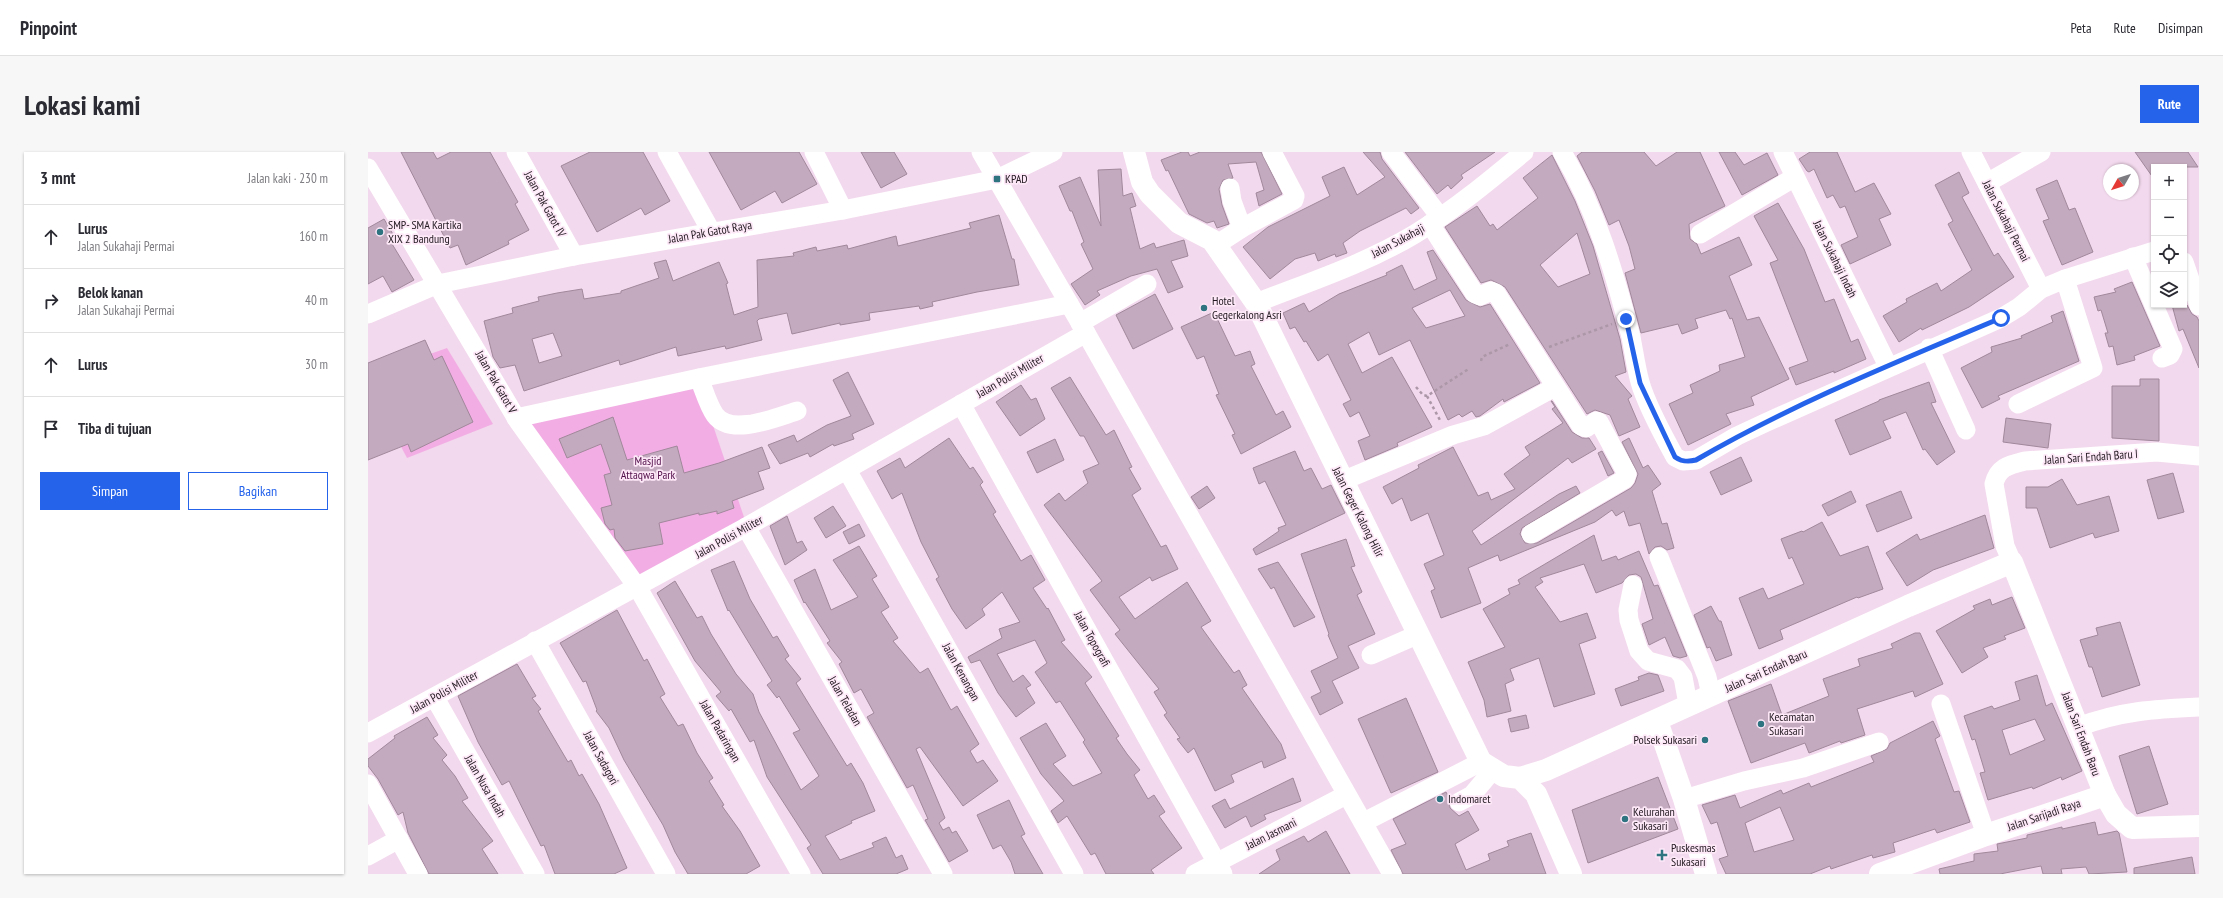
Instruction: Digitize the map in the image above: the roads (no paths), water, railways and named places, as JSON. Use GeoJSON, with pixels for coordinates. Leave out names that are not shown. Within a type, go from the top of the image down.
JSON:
{"type":"FeatureCollection","features":[{"type":"Feature","properties":{"kind":"main road","name":"Jalan Geger Kalong Hilir"},"geometry":{"type":"LineString","coordinates":[[1134,152],[1142,182],[1158,204],[1179,223],[1206,236],[1216,245],[1256,303],[1342,481],[1486,767]]}},
{"type":"Feature","properties":{"kind":"main road","name":"Jalan Sari Endah Baru"},"geometry":{"type":"LineString","coordinates":[[1520,778],[1546,770],[1657,721],[1688,704],[1908,606],[2012,562],[2105,795]]}},
{"type":"Feature","properties":{"kind":"main road"},"geometry":{"type":"LineString","coordinates":[[1657,721],[1684,799],[1706,874]]}},
{"type":"Feature","properties":{"kind":"main road"},"geometry":{"type":"LineString","coordinates":[[1486,767],[1504,776],[1520,778],[1536,794],[1571,874]]}},
{"type":"Feature","properties":{"kind":"main road"},"geometry":{"type":"LineString","coordinates":[[1536,794],[1536,785],[1546,770]]}},
{"type":"Feature","properties":{"kind":"main road"},"geometry":{"type":"LineString","coordinates":[[2105,795],[2116,814],[2132,828],[2199,826]]}},
{"type":"Feature","properties":{"kind":"main road","name":"Jalan Sarijadi Raya"},"geometry":{"type":"LineString","coordinates":[[1880,874],[1909,869],[1986,835],[2105,795]]}},
{"type":"Feature","properties":{"kind":"street","name":"Jalan Pak Gatot IV"},"geometry":{"type":"LineString","coordinates":[[516,152],[574,256]]}},
{"type":"Feature","properties":{"kind":"street"},"geometry":{"type":"LineString","coordinates":[[667,152],[711,231]]}},
{"type":"Feature","properties":{"kind":"street"},"geometry":{"type":"LineString","coordinates":[[814,152],[843,210]]}},
{"type":"Feature","properties":{"kind":"street"},"geometry":{"type":"LineString","coordinates":[[981,152],[1083,328],[1346,795],[1364,822],[1392,874]]}},
{"type":"Feature","properties":{"kind":"street","name":"Jalan Pak Gatot Raya"},"geometry":{"type":"LineString","coordinates":[[368,314],[438,284],[574,256],[711,231],[843,210],[997,179],[1053,152]]}},
{"type":"Feature","properties":{"kind":"street"},"geometry":{"type":"LineString","coordinates":[[1216,245],[1242,228],[1294,200],[1295,196],[1272,152]]}},
{"type":"Feature","properties":{"kind":"street"},"geometry":{"type":"LineString","coordinates":[[1391,152],[1435,221],[1475,294],[1480,296],[1491,291],[1496,293],[1581,426],[1586,428],[1596,421],[1599,422],[1627,474],[1625,479],[1531,534]]}},
{"type":"Feature","properties":{"kind":"street","name":"Jalan Sukahaji"},"geometry":{"type":"LineString","coordinates":[[1256,303],[1357,263],[1414,235],[1472,195],[1524,152]]}},
{"type":"Feature","properties":{"kind":"street"},"geometry":{"type":"LineString","coordinates":[[1562,152],[1575,174],[1591,209],[1626,319],[1640,383],[1675,457],[1679,460],[1690,462],[1761,425],[1888,366],[2011,313],[2041,289],[2065,278],[2151,252]]}},
{"type":"Feature","properties":{"kind":"street","name":"Jalan Sukahaji Indah"},"geometry":{"type":"LineString","coordinates":[[1783,152],[1888,366]]}},
{"type":"Feature","properties":{"kind":"street","name":"Jalan Sukahaji Permai"},"geometry":{"type":"LineString","coordinates":[[1971,152],[2041,289]]}},
{"type":"Feature","properties":{"kind":"street"},"geometry":{"type":"LineString","coordinates":[[1987,183],[2041,152]]}},
{"type":"Feature","properties":{"kind":"street","name":"Jalan Pak Gatot V"},"geometry":{"type":"LineString","coordinates":[[370,176],[438,284],[516,418],[638,588]]}},
{"type":"Feature","properties":{"kind":"street"},"geometry":{"type":"LineString","coordinates":[[1700,234],[1795,177]]}},
{"type":"Feature","properties":{"kind":"street"},"geometry":{"type":"LineString","coordinates":[[1230,188],[1232,201],[1242,228]]}},
{"type":"Feature","properties":{"kind":"street"},"geometry":{"type":"LineString","coordinates":[[2133,257],[2172,349],[2170,356],[2162,358]]}},
{"type":"Feature","properties":{"kind":"street"},"geometry":{"type":"LineString","coordinates":[[2187,268],[2195,283],[2199,306]]}},
{"type":"Feature","properties":{"kind":"street"},"geometry":{"type":"LineString","coordinates":[[2018,404],[2093,368],[2065,278]]}},
{"type":"Feature","properties":{"kind":"street","name":"Jalan Polisi Militer"},"geometry":{"type":"LineString","coordinates":[[368,734],[536,641],[638,588],[847,470],[961,404],[1083,328],[1147,284]]}},
{"type":"Feature","properties":{"kind":"street"},"geometry":{"type":"LineString","coordinates":[[516,418],[699,378],[1069,304]]}},
{"type":"Feature","properties":{"kind":"street"},"geometry":{"type":"LineString","coordinates":[[1933,346],[1963,405]]}},
{"type":"Feature","properties":{"kind":"street"},"geometry":{"type":"LineString","coordinates":[[1933,346],[1966,430]]}},
{"type":"Feature","properties":{"kind":"street"},"geometry":{"type":"LineString","coordinates":[[699,378],[715,414],[721,421],[729,425],[751,425],[797,411]]}},
{"type":"Feature","properties":{"kind":"street"},"geometry":{"type":"LineString","coordinates":[[1342,481],[1450,437],[1484,426],[1554,388]]}},
{"type":"Feature","properties":{"kind":"street","name":"Jalan Topografi"},"geometry":{"type":"LineString","coordinates":[[961,404],[1220,868]]}},
{"type":"Feature","properties":{"kind":"street","name":"Jalan Sari Endah Baru I"},"geometry":{"type":"LineString","coordinates":[[1994,484],[1996,474],[2008,466],[2025,461],[2157,452],[2199,456]]}},
{"type":"Feature","properties":{"kind":"street","name":"Jalan Kenangan"},"geometry":{"type":"LineString","coordinates":[[847,470],[1074,874]]}},
{"type":"Feature","properties":{"kind":"street","name":"Jalan Sari Endah Baru"},"geometry":{"type":"LineString","coordinates":[[1994,484],[2006,546],[2012,562]]}},
{"type":"Feature","properties":{"kind":"street","name":"Jalan Teladan"},"geometry":{"type":"LineString","coordinates":[[746,527],[943,874]]}},
{"type":"Feature","properties":{"kind":"street"},"geometry":{"type":"LineString","coordinates":[[1659,557],[1707,677],[1711,695]]}},
{"type":"Feature","properties":{"kind":"street"},"geometry":{"type":"LineString","coordinates":[[1633,585],[1628,610],[1629,620],[1639,651],[1648,661],[1677,669],[1682,677],[1688,704]]}},
{"type":"Feature","properties":{"kind":"street","name":"Jalan Padaringan"},"geometry":{"type":"LineString","coordinates":[[638,588],[801,874]]}},
{"type":"Feature","properties":{"kind":"street"},"geometry":{"type":"LineString","coordinates":[[1371,655],[1419,634]]}},
{"type":"Feature","properties":{"kind":"street","name":"Jalan Sadagori"},"geometry":{"type":"LineString","coordinates":[[536,641],[666,874]]}},
{"type":"Feature","properties":{"kind":"street","name":"Jalan Nusa Indah"},"geometry":{"type":"LineString","coordinates":[[434,698],[535,874]]}},
{"type":"Feature","properties":{"kind":"street"},"geometry":{"type":"LineString","coordinates":[[1941,704],[1986,835]]}},
{"type":"Feature","properties":{"kind":"street"},"geometry":{"type":"LineString","coordinates":[[2078,727],[2099,719],[2148,709],[2199,707]]}},
{"type":"Feature","properties":{"kind":"street"},"geometry":{"type":"LineString","coordinates":[[1684,799],[1744,781],[1803,768],[1879,742]]}},
{"type":"Feature","properties":{"kind":"street"},"geometry":{"type":"LineString","coordinates":[[1364,822],[1486,767]]}},
{"type":"Feature","properties":{"kind":"street"},"geometry":{"type":"LineString","coordinates":[[1459,802],[1472,795],[1486,767]]}},
{"type":"Feature","properties":{"kind":"street"},"geometry":{"type":"LineString","coordinates":[[368,784],[418,874]]}},
{"type":"Feature","properties":{"kind":"street","name":"Jalan Jasmani"},"geometry":{"type":"LineString","coordinates":[[1195,874],[1220,868],[1346,795]]}},
{"type":"Feature","properties":{"kind":"street"},"geometry":{"type":"LineString","coordinates":[[368,856],[398,839]]}},
{"type":"Feature","properties":{"kind":"place","name":"KPAD"},"geometry":{"type":"Point","coordinates":[997,179]}},
{"type":"Feature","properties":{"kind":"place","name":"SMP- SMA Kartika XIX 2 Bandung"},"geometry":{"type":"Point","coordinates":[380,232]}},
{"type":"Feature","properties":{"kind":"place","name":"Hotel Gegerkalong Asri"},"geometry":{"type":"Point","coordinates":[1204,308]}},
{"type":"Feature","properties":{"kind":"place","name":"Kecamatan Sukasari"},"geometry":{"type":"Point","coordinates":[1761,724]}},
{"type":"Feature","properties":{"kind":"place","name":"Polsek Sukasari"},"geometry":{"type":"Point","coordinates":[1705,740]}},
{"type":"Feature","properties":{"kind":"place","name":"Indomaret"},"geometry":{"type":"Point","coordinates":[1440,799]}},
{"type":"Feature","properties":{"kind":"place","name":"Kelurahan Sukasari"},"geometry":{"type":"Point","coordinates":[1625,819]}},
{"type":"Feature","properties":{"kind":"place","name":"Puskesmas Sukasari"},"geometry":{"type":"Point","coordinates":[1662,855]}},
{"type":"Feature","properties":{"kind":"park label","name":"Masjid Attaqwa Park"},"geometry":{"type":"Point","coordinates":[648,468]}}]}
